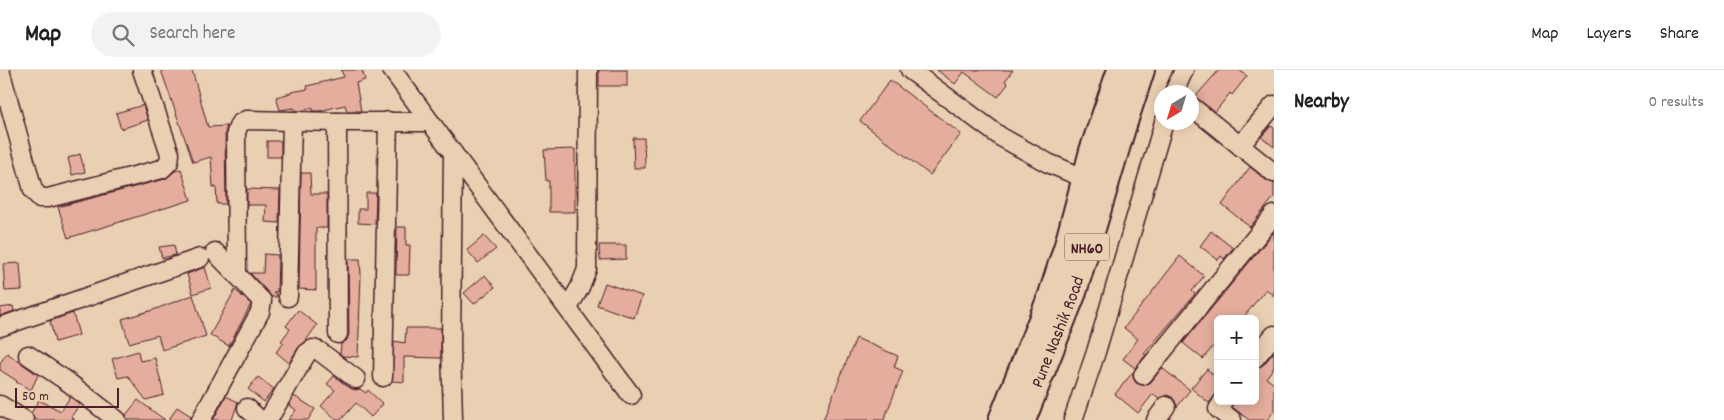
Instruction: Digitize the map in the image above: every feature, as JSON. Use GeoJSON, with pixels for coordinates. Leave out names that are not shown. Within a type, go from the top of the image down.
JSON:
{"type":"FeatureCollection","features":[{"type":"Feature","properties":{"kind":"highway","name":"Pune Nashik Road"},"geometry":{"type":"LineString","coordinates":[[1002,420],[1052,295],[1068,245],[1095,143],[1121,70]]}},
{"type":"Feature","properties":{"kind":"highway","name":"Pune Nashik Road"},"geometry":{"type":"LineString","coordinates":[[1022,420],[1073,292],[1141,70]]}},
{"type":"Feature","properties":{"kind":"street"},"geometry":{"type":"LineString","coordinates":[[0,70],[33,190],[40,198],[48,198],[162,169],[169,162],[170,154],[142,70]]}},
{"type":"Feature","properties":{"kind":"street"},"geometry":{"type":"LineString","coordinates":[[392,70],[631,395]]}},
{"type":"Feature","properties":{"kind":"street"},"geometry":{"type":"LineString","coordinates":[[568,308],[580,287],[587,269],[588,70]]}},
{"type":"Feature","properties":{"kind":"street"},"geometry":{"type":"LineString","coordinates":[[910,70],[1001,138],[1048,163],[1086,179]]}},
{"type":"Feature","properties":{"kind":"street"},"geometry":{"type":"LineString","coordinates":[[1177,85],[1184,70]]}},
{"type":"Feature","properties":{"kind":"street"},"geometry":{"type":"LineString","coordinates":[[1240,146],[1274,105]]}},
{"type":"Feature","properties":{"kind":"street"},"geometry":{"type":"LineString","coordinates":[[1199,113],[1274,173]]}},
{"type":"Feature","properties":{"kind":"street"},"geometry":{"type":"LineString","coordinates":[[237,275],[236,133],[239,124],[246,120],[430,122]]}},
{"type":"Feature","properties":{"kind":"street"},"geometry":{"type":"LineString","coordinates":[[288,296],[292,121]]}},
{"type":"Feature","properties":{"kind":"street"},"geometry":{"type":"LineString","coordinates":[[383,377],[388,121]]}},
{"type":"Feature","properties":{"kind":"street"},"geometry":{"type":"LineString","coordinates":[[337,122],[338,334]]}},
{"type":"Feature","properties":{"kind":"street"},"geometry":{"type":"LineString","coordinates":[[1073,420],[1096,352],[1162,130]]}},
{"type":"Feature","properties":{"kind":"street"},"geometry":{"type":"LineString","coordinates":[[453,153],[451,345],[453,420]]}},
{"type":"Feature","properties":{"kind":"street"},"geometry":{"type":"LineString","coordinates":[[1143,376],[1274,215]]}},
{"type":"Feature","properties":{"kind":"street"},"geometry":{"type":"LineString","coordinates":[[0,327],[208,255],[237,275],[262,301],[260,312],[201,420]]}},
{"type":"Feature","properties":{"kind":"street"},"geometry":{"type":"LineString","coordinates":[[1259,353],[1274,335]]}},
{"type":"Feature","properties":{"kind":"street"},"geometry":{"type":"LineString","coordinates":[[268,420],[307,353],[313,349],[319,350],[356,379]]}},
{"type":"Feature","properties":{"kind":"street"},"geometry":{"type":"LineString","coordinates":[[28,355],[68,382],[110,418]]}},
{"type":"Feature","properties":{"kind":"street"},"geometry":{"type":"LineString","coordinates":[[1220,405],[1218,409],[1232,420]]}},
{"type":"Feature","properties":{"kind":"street"},"geometry":{"type":"LineString","coordinates":[[1,407],[24,420]]}},
{"type":"Feature","properties":{"kind":"street"},"geometry":{"type":"LineString","coordinates":[[247,408],[260,420]]}},
{"type":"Feature","properties":{"kind":"building"},"geometry":{"type":"Polygon","coordinates":[[[161,70],[192,70],[208,127],[227,126],[225,133],[226,204],[217,204],[216,187],[213,187],[211,157],[193,162],[161,70]]]}},
{"type":"Feature","properties":{"kind":"building"},"geometry":{"type":"Polygon","coordinates":[[[341,70],[362,70],[365,80],[356,83],[361,111],[347,111],[345,105],[319,111],[313,111],[313,108],[300,111],[294,108],[280,110],[276,97],[308,89],[307,86],[344,77],[341,70]]]}},
{"type":"Feature","properties":{"kind":"building"},"geometry":{"type":"Polygon","coordinates":[[[599,70],[627,70],[627,86],[599,86],[599,70]]]}},
{"type":"Feature","properties":{"kind":"building"},"geometry":{"type":"Polygon","coordinates":[[[937,70],[1013,70],[1005,81],[1008,84],[998,97],[964,72],[955,84],[937,70]]]}},
{"type":"Feature","properties":{"kind":"building"},"geometry":{"type":"Polygon","coordinates":[[[1219,70],[1239,70],[1247,76],[1215,112],[1199,100],[1199,92],[1219,70]]]}},
{"type":"Feature","properties":{"kind":"building"},"geometry":{"type":"Polygon","coordinates":[[[890,80],[961,134],[930,175],[860,121],[890,80]]]}},
{"type":"Feature","properties":{"kind":"building"},"geometry":{"type":"Polygon","coordinates":[[[143,105],[148,120],[121,129],[116,113],[143,105]]]}},
{"type":"Feature","properties":{"kind":"building"},"geometry":{"type":"Polygon","coordinates":[[[1271,126],[1274,128],[1274,147],[1261,137],[1271,126]]]}},
{"type":"Feature","properties":{"kind":"building"},"geometry":{"type":"Polygon","coordinates":[[[633,138],[644,138],[645,168],[634,168],[633,138]]]}},
{"type":"Feature","properties":{"kind":"building"},"geometry":{"type":"Polygon","coordinates":[[[267,141],[281,141],[281,157],[267,157],[267,141]]]}},
{"type":"Feature","properties":{"kind":"building"},"geometry":{"type":"Polygon","coordinates":[[[575,149],[575,212],[549,212],[549,181],[546,181],[544,150],[575,149]]]}},
{"type":"Feature","properties":{"kind":"building"},"geometry":{"type":"Polygon","coordinates":[[[80,154],[85,172],[72,175],[68,158],[80,154]]]}},
{"type":"Feature","properties":{"kind":"building"},"geometry":{"type":"Polygon","coordinates":[[[1250,167],[1267,181],[1274,183],[1274,197],[1250,227],[1222,205],[1250,167]]]}},
{"type":"Feature","properties":{"kind":"building"},"geometry":{"type":"Polygon","coordinates":[[[181,169],[191,200],[68,238],[58,207],[165,179],[181,169]]]}},
{"type":"Feature","properties":{"kind":"building"},"geometry":{"type":"Polygon","coordinates":[[[301,173],[310,173],[311,194],[327,194],[327,228],[316,228],[316,290],[299,289],[301,173]]]}},
{"type":"Feature","properties":{"kind":"building"},"geometry":{"type":"Polygon","coordinates":[[[247,189],[280,190],[279,223],[265,222],[266,205],[247,205],[247,189]]]}},
{"type":"Feature","properties":{"kind":"building"},"geometry":{"type":"Polygon","coordinates":[[[366,193],[376,193],[375,224],[358,223],[358,209],[366,209],[366,193]]]}},
{"type":"Feature","properties":{"kind":"building"},"geometry":{"type":"Polygon","coordinates":[[[397,227],[406,227],[406,245],[410,245],[409,275],[396,275],[397,227]]]}},
{"type":"Feature","properties":{"kind":"building"},"geometry":{"type":"Polygon","coordinates":[[[1211,231],[1233,248],[1224,259],[1221,256],[1218,260],[1200,246],[1211,231]]]}},
{"type":"Feature","properties":{"kind":"building"},"geometry":{"type":"Polygon","coordinates":[[[1274,232],[1274,296],[1266,289],[1245,315],[1214,315],[1214,345],[1203,359],[1183,343],[1274,232]]]}},
{"type":"Feature","properties":{"kind":"building"},"geometry":{"type":"Polygon","coordinates":[[[484,236],[496,249],[478,263],[467,250],[484,236]]]}},
{"type":"Feature","properties":{"kind":"building"},"geometry":{"type":"Polygon","coordinates":[[[174,245],[176,255],[162,258],[159,247],[174,245]]]}},
{"type":"Feature","properties":{"kind":"building"},"geometry":{"type":"Polygon","coordinates":[[[599,245],[626,245],[626,259],[600,260],[599,245]]]}},
{"type":"Feature","properties":{"kind":"building"},"geometry":{"type":"Polygon","coordinates":[[[264,254],[278,255],[277,292],[273,292],[277,297],[272,297],[250,273],[263,273],[264,254]]]}},
{"type":"Feature","properties":{"kind":"building"},"geometry":{"type":"Polygon","coordinates":[[[1180,256],[1204,276],[1192,291],[1195,294],[1144,354],[1146,355],[1135,368],[1123,359],[1138,339],[1124,328],[1180,256]]]}},
{"type":"Feature","properties":{"kind":"building"},"geometry":{"type":"Polygon","coordinates":[[[348,259],[360,259],[358,357],[340,354],[341,344],[347,340],[349,334],[348,259]]]}},
{"type":"Feature","properties":{"kind":"building"},"geometry":{"type":"Polygon","coordinates":[[[20,263],[22,290],[5,291],[3,264],[20,263]]]}},
{"type":"Feature","properties":{"kind":"building"},"geometry":{"type":"Polygon","coordinates":[[[205,267],[211,288],[193,294],[187,274],[205,267]]]}},
{"type":"Feature","properties":{"kind":"building"},"geometry":{"type":"Polygon","coordinates":[[[485,275],[495,287],[474,304],[464,293],[485,275]]]}},
{"type":"Feature","properties":{"kind":"building"},"geometry":{"type":"Polygon","coordinates":[[[605,283],[642,296],[634,318],[597,305],[605,283]]]}},
{"type":"Feature","properties":{"kind":"building"},"geometry":{"type":"Polygon","coordinates":[[[235,290],[251,304],[229,346],[210,335],[235,290]]]}},
{"type":"Feature","properties":{"kind":"building"},"geometry":{"type":"Polygon","coordinates":[[[193,295],[206,336],[162,350],[158,335],[129,343],[122,319],[193,295]]]}},
{"type":"Feature","properties":{"kind":"building"},"geometry":{"type":"Polygon","coordinates":[[[13,306],[14,311],[0,316],[0,308],[13,306]]]}},
{"type":"Feature","properties":{"kind":"building"},"geometry":{"type":"Polygon","coordinates":[[[298,310],[317,325],[305,342],[298,348],[289,363],[276,352],[284,343],[281,341],[290,329],[286,326],[298,310]]]}},
{"type":"Feature","properties":{"kind":"building"},"geometry":{"type":"Polygon","coordinates":[[[73,313],[79,335],[55,342],[50,321],[73,313]]]}},
{"type":"Feature","properties":{"kind":"building"},"geometry":{"type":"Polygon","coordinates":[[[406,328],[441,328],[441,358],[404,357],[404,382],[392,381],[394,341],[405,343],[406,328]]]}},
{"type":"Feature","properties":{"kind":"building"},"geometry":{"type":"Polygon","coordinates":[[[856,338],[898,356],[894,367],[903,371],[884,420],[823,420],[856,338]]]}},
{"type":"Feature","properties":{"kind":"building"},"geometry":{"type":"Polygon","coordinates":[[[138,351],[140,361],[155,358],[164,395],[146,400],[128,376],[118,378],[112,359],[138,351]]]}},
{"type":"Feature","properties":{"kind":"building"},"geometry":{"type":"Polygon","coordinates":[[[1274,352],[1274,367],[1266,378],[1274,384],[1274,411],[1267,420],[1249,420],[1232,407],[1233,405],[1259,405],[1259,366],[1263,365],[1274,352]]]}},
{"type":"Feature","properties":{"kind":"building"},"geometry":{"type":"Polygon","coordinates":[[[7,353],[38,375],[31,390],[0,370],[0,363],[7,353]]]}},
{"type":"Feature","properties":{"kind":"building"},"geometry":{"type":"Polygon","coordinates":[[[1162,368],[1190,390],[1177,407],[1172,397],[1167,395],[1159,398],[1153,394],[1138,413],[1115,394],[1133,372],[1133,378],[1136,383],[1146,385],[1151,382],[1162,368]]]}},
{"type":"Feature","properties":{"kind":"building"},"geometry":{"type":"Polygon","coordinates":[[[1207,369],[1214,375],[1214,397],[1209,403],[1191,388],[1207,369]]]}},
{"type":"Feature","properties":{"kind":"building"},"geometry":{"type":"Polygon","coordinates":[[[334,376],[350,388],[360,389],[366,393],[368,390],[383,404],[371,417],[356,403],[341,420],[337,420],[321,406],[335,390],[327,384],[334,376]]]}},
{"type":"Feature","properties":{"kind":"building"},"geometry":{"type":"Polygon","coordinates":[[[258,377],[274,389],[264,402],[248,389],[258,377]]]}},
{"type":"Feature","properties":{"kind":"building"},"geometry":{"type":"Polygon","coordinates":[[[226,396],[238,402],[232,420],[213,420],[226,396]]]}},
{"type":"Feature","properties":{"kind":"building"},"geometry":{"type":"Polygon","coordinates":[[[294,396],[315,409],[308,420],[288,420],[296,410],[289,405],[294,396]]]}},
{"type":"Feature","properties":{"kind":"building"},"geometry":{"type":"Polygon","coordinates":[[[70,397],[80,404],[71,417],[75,420],[35,420],[31,413],[39,400],[61,411],[70,397]]]}},
{"type":"Feature","properties":{"kind":"building"},"geometry":{"type":"Polygon","coordinates":[[[138,400],[165,420],[127,420],[126,415],[138,400]]]}},
{"type":"Feature","properties":{"kind":"building"},"geometry":{"type":"Polygon","coordinates":[[[177,407],[191,416],[190,420],[169,420],[177,407]]]}}]}
